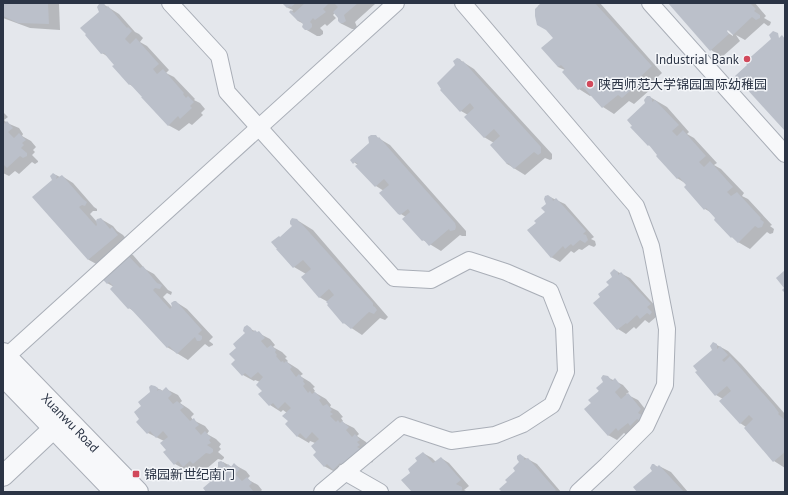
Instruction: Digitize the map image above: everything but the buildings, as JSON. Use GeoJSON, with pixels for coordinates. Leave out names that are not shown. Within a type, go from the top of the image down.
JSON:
{"type":"FeatureCollection","features":[{"type":"Feature","properties":{"kind":"street"},"geometry":{"type":"LineString","coordinates":[[170,3],[219,56],[227,92],[394,278],[431,280],[469,260],[506,272],[550,291],[564,327],[566,372],[552,405],[523,424],[495,435],[451,441],[402,425],[322,492]]}},
{"type":"Feature","properties":{"kind":"street"},"geometry":{"type":"LineString","coordinates":[[5,354],[396,3]]}},
{"type":"Feature","properties":{"kind":"street"},"geometry":{"type":"LineString","coordinates":[[463,3],[636,206],[651,246],[667,328],[665,385],[646,426],[578,492]]}},
{"type":"Feature","properties":{"kind":"street"},"geometry":{"type":"LineString","coordinates":[[650,3],[785,154]]}},
{"type":"Feature","properties":{"kind":"street","name":"Xuanwu Road"},"geometry":{"type":"LineString","coordinates":[[5,354],[115,492]]}},
{"type":"Feature","properties":{"kind":"street","name":"Xuanwu Road"},"geometry":{"type":"LineString","coordinates":[[3,376],[138,492]]}},
{"type":"Feature","properties":{"kind":"street"},"geometry":{"type":"LineString","coordinates":[[3,476],[60,424]]}},
{"type":"Feature","properties":{"kind":"street"},"geometry":{"type":"LineString","coordinates":[[345,472],[380,492]]}},
{"type":"Feature","properties":{"kind":"place","name":"Industrial Bank"},"geometry":{"type":"Point","coordinates":[747,59]}},
{"type":"Feature","properties":{"kind":"place","name":"陕西师范大学锦园国际幼稚园"},"geometry":{"type":"Point","coordinates":[590,84]}},
{"type":"Feature","properties":{"kind":"place","name":"锦园新世纪南门"},"geometry":{"type":"Point","coordinates":[136,474]}}]}
